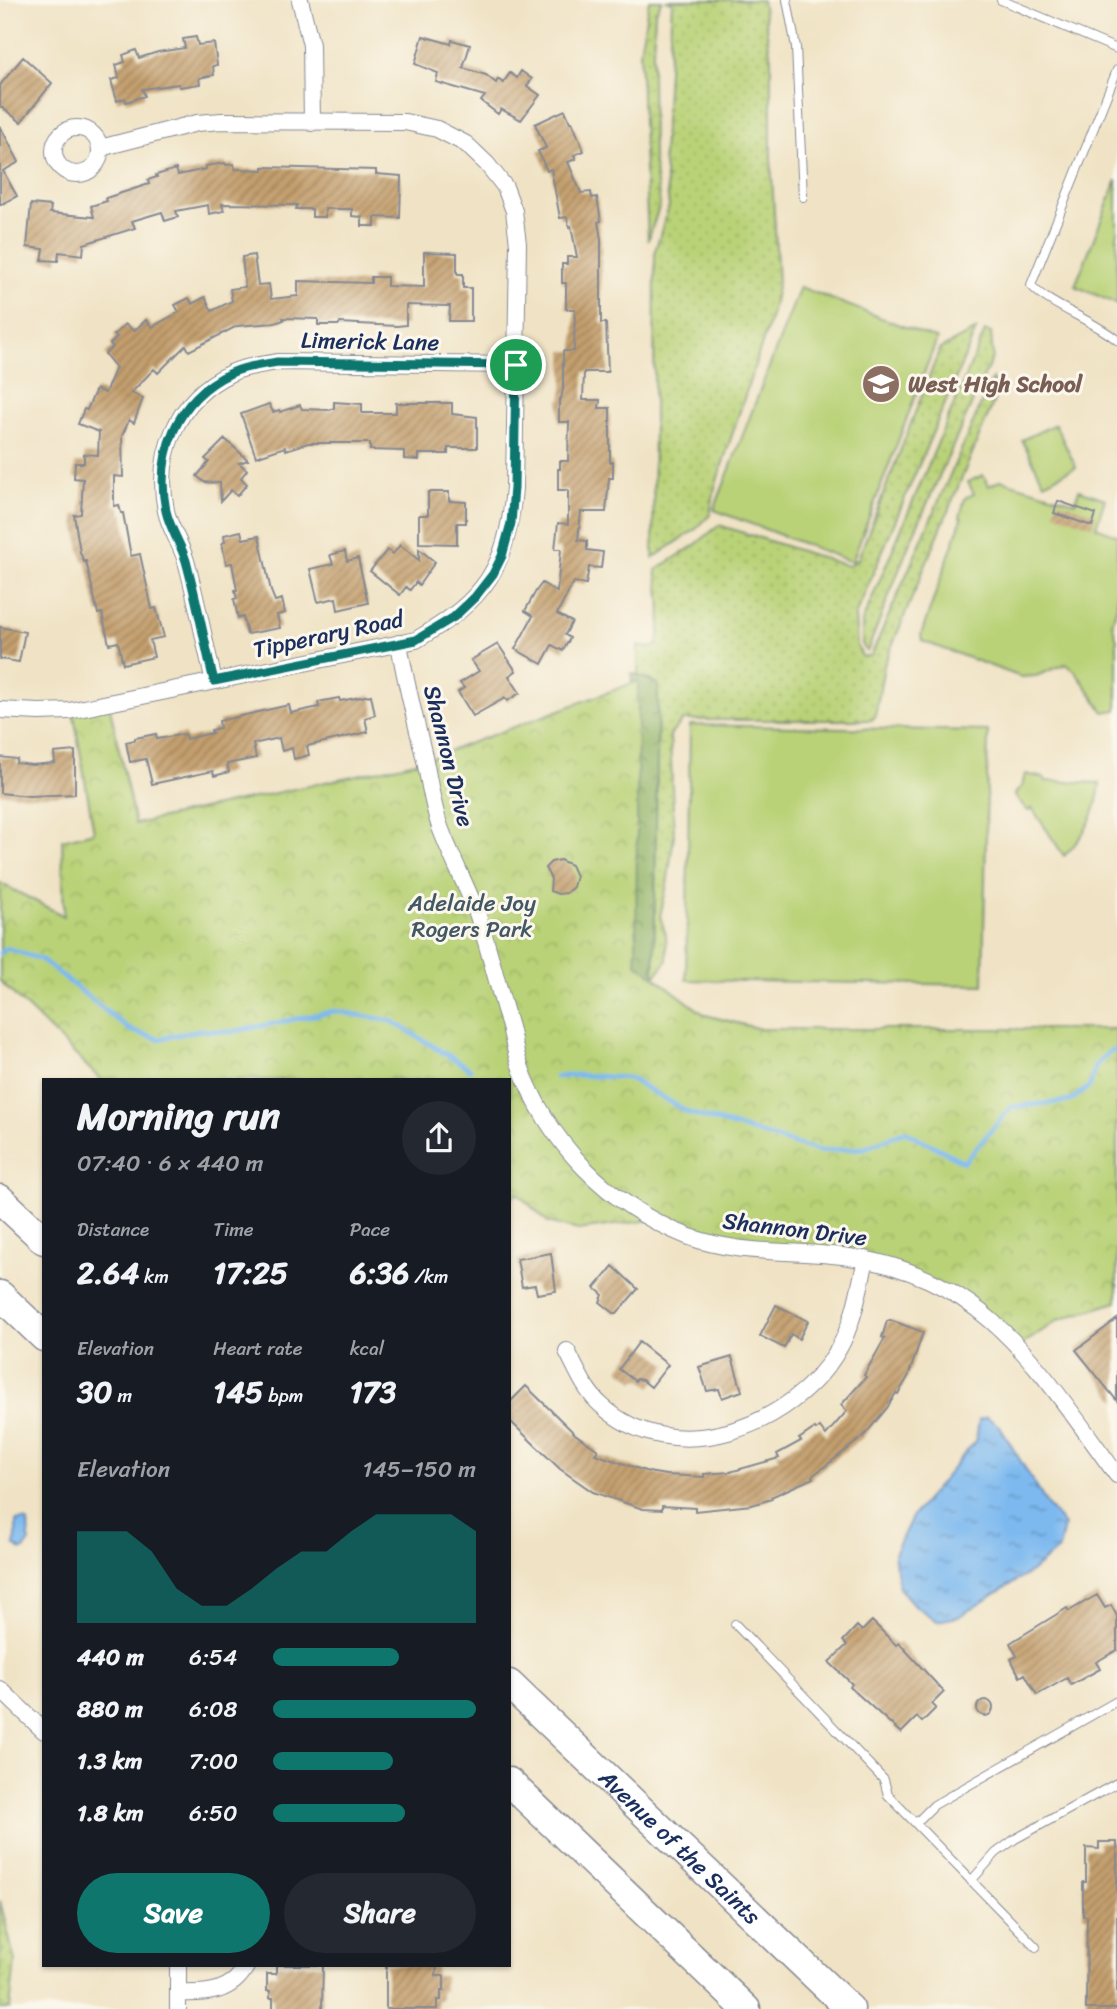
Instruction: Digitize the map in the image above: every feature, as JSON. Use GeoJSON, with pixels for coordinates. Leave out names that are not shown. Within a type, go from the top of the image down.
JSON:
{"type":"FeatureCollection","features":[{"type":"Feature","properties":{"kind":"highway"},"geometry":{"type":"LineString","coordinates":[[0,1199],[42,1238]]}},
{"type":"Feature","properties":{"kind":"highway"},"geometry":{"type":"LineString","coordinates":[[0,1296],[42,1335]]}},
{"type":"Feature","properties":{"kind":"highway","name":"Avenue of the Saints"},"geometry":{"type":"LineString","coordinates":[[511,1686],[850,2009]]}},
{"type":"Feature","properties":{"kind":"highway"},"geometry":{"type":"LineString","coordinates":[[511,1785],[746,2009]]}},
{"type":"Feature","properties":{"kind":"street"},"geometry":{"type":"LineString","coordinates":[[300,0],[311,45],[312,123]]}},
{"type":"Feature","properties":{"kind":"street","name":"Tipperary Road"},"geometry":{"type":"LineString","coordinates":[[0,710],[69,710],[416,640],[464,608],[482,590],[502,556],[511,523],[514,488],[518,244],[513,211],[505,187],[487,164],[466,144],[437,130],[405,122],[222,121],[197,123],[100,148]]}},
{"type":"Feature","properties":{"kind":"street","name":"Limerick Lane"},"geometry":{"type":"LineString","coordinates":[[214,681],[185,558],[170,524],[162,485],[166,449],[174,426],[186,408],[205,390],[231,373],[277,362],[516,365]]}},
{"type":"Feature","properties":{"kind":"street","name":"Shannon Drive"},"geometry":{"type":"LineString","coordinates":[[399,643],[440,825],[478,918],[518,1061],[533,1097],[552,1130],[576,1161],[619,1199],[652,1220],[688,1236],[754,1251],[866,1259],[901,1268],[935,1282],[997,1323],[1024,1350],[1117,1475]]}},
{"type":"Feature","properties":{"kind":"street"},"geometry":{"type":"LineString","coordinates":[[567,1351],[590,1394],[612,1415],[633,1427],[657,1435],[677,1437],[708,1436],[732,1431],[777,1412],[819,1376],[837,1351],[848,1329],[866,1259]]}},
{"type":"Feature","properties":{"kind":"street"},"geometry":{"type":"LineString","coordinates":[[0,1689],[42,1729]]}},
{"type":"Feature","properties":{"kind":"street"},"geometry":{"type":"LineString","coordinates":[[178,1967],[178,2001],[222,1990],[236,1982],[246,1967]]}},
{"type":"Feature","properties":{"kind":"lane"},"geometry":{"type":"LineString","coordinates":[[787,0],[796,47],[803,197]]}},
{"type":"Feature","properties":{"kind":"lane"},"geometry":{"type":"LineString","coordinates":[[1001,0],[1117,49]]}},
{"type":"Feature","properties":{"kind":"lane"},"geometry":{"type":"LineString","coordinates":[[1117,70],[1031,285],[1037,292],[1117,340]]}},
{"type":"Feature","properties":{"kind":"lane"},"geometry":{"type":"LineString","coordinates":[[735,1624],[884,1780],[888,1795],[1036,1947]]}},
{"type":"Feature","properties":{"kind":"lane"},"geometry":{"type":"LineString","coordinates":[[916,1822],[934,1805],[1117,1701]]}},
{"type":"Feature","properties":{"kind":"lane"},"geometry":{"type":"LineString","coordinates":[[971,1881],[988,1861],[1015,1839],[1117,1783]]}},
{"type":"Feature","properties":{"kind":"green space"},"geometry":{"type":"Polygon","coordinates":[[[649,0],[662,0],[655,13],[652,74],[653,158],[660,204],[648,241],[640,51],[649,0]]]}},
{"type":"Feature","properties":{"kind":"green space"},"geometry":{"type":"Polygon","coordinates":[[[665,0],[762,0],[771,59],[771,159],[778,282],[771,316],[715,487],[710,515],[696,529],[653,558],[655,251],[669,206],[663,156],[672,2],[665,0]]]}},
{"type":"Feature","properties":{"kind":"green space"},"geometry":{"type":"Polygon","coordinates":[[[1117,180],[1117,304],[1075,286],[1117,180]]]}},
{"type":"Feature","properties":{"kind":"green space"},"geometry":{"type":"Polygon","coordinates":[[[800,287],[937,339],[852,562],[714,510],[800,287]]]}},
{"type":"Feature","properties":{"kind":"green space"},"geometry":{"type":"Polygon","coordinates":[[[976,330],[855,616],[857,645],[862,657],[871,656],[992,379],[998,391],[884,665],[875,717],[871,720],[683,720],[670,735],[674,836],[660,916],[666,935],[667,961],[654,977],[658,684],[638,675],[638,646],[657,646],[661,608],[656,570],[695,545],[719,525],[848,566],[858,559],[940,349],[976,330]]]}},
{"type":"Feature","properties":{"kind":"green space"},"geometry":{"type":"Polygon","coordinates":[[[985,331],[991,333],[993,356],[910,542],[867,652],[862,644],[862,622],[985,331]]]}},
{"type":"Feature","properties":{"kind":"green space"},"geometry":{"type":"Polygon","coordinates":[[[1055,424],[1076,467],[1044,483],[1022,440],[1055,424]]]}},
{"type":"Feature","properties":{"kind":"green space"},"geometry":{"type":"Polygon","coordinates":[[[983,475],[989,486],[1001,480],[1075,502],[1079,490],[1105,499],[1096,527],[1117,535],[1117,606],[1112,623],[1117,640],[1117,710],[1104,712],[1075,671],[1066,664],[1036,676],[1021,677],[922,641],[921,635],[962,518],[960,517],[965,498],[974,494],[968,482],[983,475]]]}},
{"type":"Feature","properties":{"kind":"green space"},"geometry":{"type":"Polygon","coordinates":[[[632,673],[658,684],[654,977],[705,1015],[760,1029],[1117,1029],[777,1075],[622,952],[632,673]]]}},
{"type":"Feature","properties":{"kind":"green space","name":"Adelaide Joy Rogers Park"},"geometry":{"type":"Polygon","coordinates":[[[638,681],[636,963],[705,1015],[760,1029],[1117,1029],[1117,1302],[1058,1320],[1020,1346],[901,1268],[754,1251],[652,1220],[578,1230],[548,1222],[517,1193],[511,1198],[511,1078],[99,1078],[0,981],[0,883],[64,916],[62,840],[94,832],[73,710],[109,703],[135,824],[425,760],[638,681]]]}},
{"type":"Feature","properties":{"kind":"green space"},"geometry":{"type":"Polygon","coordinates":[[[690,725],[988,731],[983,985],[686,980],[690,725]]]}},
{"type":"Feature","properties":{"kind":"green space"},"geometry":{"type":"Polygon","coordinates":[[[1025,774],[1045,778],[1045,781],[1100,783],[1089,823],[1064,856],[1032,808],[1028,811],[1014,795],[1022,786],[1025,774]]]}},
{"type":"Feature","properties":{"kind":"green space"},"geometry":{"type":"Polygon","coordinates":[[[0,1901],[15,1961],[10,2009],[0,2009],[0,1901]]]}},
{"type":"Feature","properties":{"kind":"water"},"geometry":{"type":"Polygon","coordinates":[[[987,1417],[1000,1427],[1048,1506],[1064,1526],[1059,1549],[1031,1572],[958,1617],[937,1621],[915,1606],[899,1588],[894,1554],[912,1517],[976,1440],[979,1420],[987,1417]]]}},
{"type":"Feature","properties":{"kind":"water"},"geometry":{"type":"Polygon","coordinates":[[[16,1521],[28,1522],[29,1541],[25,1549],[21,1550],[14,1545],[16,1521]]]}},
{"type":"Feature","properties":{"kind":"building"},"geometry":{"type":"Polygon","coordinates":[[[423,36],[451,44],[452,40],[470,45],[463,68],[486,75],[496,83],[498,79],[503,83],[510,73],[517,78],[521,71],[532,79],[527,86],[540,95],[521,120],[501,109],[498,114],[481,101],[485,96],[436,82],[438,73],[415,64],[423,36]]]}},
{"type":"Feature","properties":{"kind":"building"},"geometry":{"type":"Polygon","coordinates":[[[196,37],[198,45],[214,43],[217,65],[213,66],[214,75],[199,78],[200,84],[142,89],[145,96],[126,102],[125,98],[117,101],[111,80],[119,78],[116,65],[125,62],[123,55],[136,50],[139,58],[185,48],[183,39],[196,37]]]}},
{"type":"Feature","properties":{"kind":"building"},"geometry":{"type":"Polygon","coordinates":[[[23,57],[52,83],[21,122],[0,106],[0,85],[23,57]]]}},
{"type":"Feature","properties":{"kind":"building"},"geometry":{"type":"Polygon","coordinates":[[[565,110],[584,151],[574,155],[576,159],[568,162],[581,193],[591,192],[592,198],[597,197],[601,221],[598,222],[601,239],[601,323],[606,323],[608,372],[584,372],[583,400],[600,400],[599,408],[610,408],[610,462],[613,462],[613,478],[609,478],[606,512],[581,512],[578,540],[587,541],[587,550],[603,552],[601,568],[589,567],[586,584],[574,582],[557,614],[572,622],[565,635],[570,638],[563,651],[552,645],[542,664],[515,649],[533,616],[525,611],[536,591],[542,583],[557,592],[561,549],[555,549],[558,523],[568,524],[568,490],[558,490],[558,469],[560,461],[568,461],[569,422],[559,422],[559,399],[563,389],[563,351],[574,351],[575,309],[566,309],[566,283],[562,283],[562,264],[567,264],[567,257],[577,257],[571,226],[569,227],[567,217],[560,218],[551,169],[547,171],[538,151],[546,148],[535,124],[565,110]]]}},
{"type":"Feature","properties":{"kind":"building"},"geometry":{"type":"Polygon","coordinates":[[[0,126],[19,162],[3,171],[17,196],[0,205],[0,126]]]}},
{"type":"Feature","properties":{"kind":"building"},"geometry":{"type":"Polygon","coordinates":[[[225,163],[234,164],[235,169],[263,170],[263,167],[376,170],[376,174],[401,176],[400,218],[375,217],[375,226],[362,226],[362,217],[352,216],[352,209],[325,209],[325,217],[312,217],[312,209],[296,209],[297,205],[222,204],[224,211],[209,214],[208,205],[176,211],[178,217],[165,221],[162,212],[132,221],[135,228],[84,244],[83,255],[59,252],[58,261],[42,260],[44,249],[27,247],[31,204],[51,206],[50,213],[94,217],[91,206],[107,201],[106,198],[149,184],[148,180],[157,177],[156,175],[176,169],[178,175],[225,163]]]}},
{"type":"Feature","properties":{"kind":"building"},"geometry":{"type":"Polygon","coordinates":[[[424,252],[457,253],[457,274],[463,274],[463,288],[471,288],[471,321],[449,321],[450,306],[406,305],[406,325],[318,325],[318,319],[283,318],[284,320],[275,323],[237,326],[189,351],[186,345],[158,373],[154,369],[131,393],[143,398],[134,423],[129,420],[122,436],[123,477],[114,476],[114,506],[119,505],[123,513],[131,556],[140,554],[152,609],[156,608],[164,637],[150,640],[154,657],[123,664],[118,642],[109,644],[102,613],[98,614],[86,561],[84,562],[80,552],[74,515],[81,514],[83,479],[74,478],[75,463],[84,463],[84,454],[98,455],[99,432],[78,424],[96,389],[105,393],[116,368],[105,354],[113,347],[110,344],[117,337],[114,335],[125,324],[134,331],[146,320],[152,327],[179,312],[175,305],[189,298],[192,304],[205,297],[212,311],[232,301],[230,289],[245,287],[242,257],[254,255],[258,285],[269,284],[271,299],[298,296],[298,281],[371,283],[371,277],[387,277],[387,286],[424,287],[424,252]]]}},
{"type":"Feature","properties":{"kind":"building"},"geometry":{"type":"Polygon","coordinates":[[[334,402],[362,404],[362,413],[396,413],[396,403],[452,403],[452,414],[477,417],[477,448],[448,448],[448,454],[419,454],[419,460],[404,459],[404,451],[370,450],[370,443],[308,443],[286,450],[285,447],[256,457],[241,414],[269,404],[273,412],[300,405],[302,409],[330,410],[334,408],[334,402]]]}},
{"type":"Feature","properties":{"kind":"building"},"geometry":{"type":"Polygon","coordinates":[[[225,439],[248,460],[239,463],[247,470],[241,478],[247,484],[237,496],[231,490],[221,501],[220,483],[204,482],[197,476],[209,462],[205,459],[225,439]]]}},
{"type":"Feature","properties":{"kind":"building"},"geometry":{"type":"Polygon","coordinates":[[[428,492],[449,492],[449,501],[466,502],[466,523],[457,523],[457,544],[419,543],[419,515],[428,515],[428,492]]]}},
{"type":"Feature","properties":{"kind":"building"},"geometry":{"type":"Polygon","coordinates":[[[1058,501],[1096,514],[1092,526],[1054,513],[1058,501]]]}},
{"type":"Feature","properties":{"kind":"building"},"geometry":{"type":"Polygon","coordinates":[[[241,531],[243,539],[259,536],[271,591],[275,601],[282,599],[285,613],[277,615],[280,628],[247,634],[243,617],[238,618],[232,563],[226,564],[222,543],[225,542],[224,535],[241,531]]]}},
{"type":"Feature","properties":{"kind":"building"},"geometry":{"type":"Polygon","coordinates":[[[400,545],[419,560],[419,549],[435,562],[419,585],[416,582],[410,590],[406,587],[400,595],[370,571],[387,550],[393,554],[400,545]]]}},
{"type":"Feature","properties":{"kind":"building"},"geometry":{"type":"Polygon","coordinates":[[[345,551],[347,561],[358,558],[368,603],[338,610],[336,598],[318,602],[310,569],[333,564],[330,555],[345,551]]]}},
{"type":"Feature","properties":{"kind":"building"},"geometry":{"type":"Polygon","coordinates":[[[0,627],[25,632],[19,662],[0,659],[0,627]]]}},
{"type":"Feature","properties":{"kind":"building"},"geometry":{"type":"Polygon","coordinates":[[[498,644],[516,671],[509,676],[520,693],[507,701],[505,698],[473,716],[458,692],[464,688],[460,683],[479,671],[471,660],[498,644]]]}},
{"type":"Feature","properties":{"kind":"building"},"geometry":{"type":"Polygon","coordinates":[[[371,695],[375,715],[365,718],[368,732],[307,746],[309,755],[294,759],[292,748],[282,751],[279,738],[253,744],[256,758],[227,764],[229,772],[214,776],[213,771],[152,784],[146,759],[130,762],[126,742],[135,738],[156,734],[157,739],[185,734],[186,739],[212,733],[211,730],[220,728],[219,721],[289,705],[291,713],[319,707],[318,702],[371,695]]]}},
{"type":"Feature","properties":{"kind":"building"},"geometry":{"type":"Polygon","coordinates":[[[75,751],[75,794],[29,796],[0,793],[0,757],[17,759],[16,763],[32,765],[55,763],[54,753],[75,751]]]}},
{"type":"Feature","properties":{"kind":"building"},"geometry":{"type":"Polygon","coordinates":[[[560,860],[571,865],[576,876],[573,887],[566,893],[558,894],[550,891],[551,879],[545,868],[551,862],[560,860]]]}},
{"type":"Feature","properties":{"kind":"building"},"geometry":{"type":"Polygon","coordinates":[[[551,1253],[556,1291],[537,1294],[535,1285],[522,1287],[517,1259],[551,1253]]]}},
{"type":"Feature","properties":{"kind":"building"},"geometry":{"type":"Polygon","coordinates":[[[613,1266],[638,1289],[617,1313],[600,1302],[603,1295],[595,1288],[613,1266]]]}},
{"type":"Feature","properties":{"kind":"building"},"geometry":{"type":"Polygon","coordinates":[[[776,1305],[808,1321],[799,1339],[791,1334],[784,1348],[760,1336],[776,1305]]]}},
{"type":"Feature","properties":{"kind":"building"},"geometry":{"type":"Polygon","coordinates":[[[1117,1319],[1117,1401],[1076,1350],[1117,1319]]]}},
{"type":"Feature","properties":{"kind":"building"},"geometry":{"type":"Polygon","coordinates":[[[887,1321],[923,1332],[908,1377],[898,1394],[896,1393],[862,1438],[812,1476],[813,1478],[771,1497],[772,1499],[752,1505],[695,1511],[695,1508],[662,1506],[662,1510],[643,1509],[593,1492],[560,1469],[511,1422],[511,1401],[526,1386],[575,1434],[598,1450],[595,1454],[648,1472],[666,1475],[704,1477],[704,1474],[730,1472],[779,1458],[777,1454],[801,1441],[799,1439],[815,1428],[816,1430],[820,1427],[826,1435],[847,1411],[841,1405],[866,1377],[864,1375],[885,1338],[882,1337],[887,1321]]]}},
{"type":"Feature","properties":{"kind":"building"},"geometry":{"type":"Polygon","coordinates":[[[639,1342],[668,1365],[651,1387],[642,1380],[635,1381],[619,1369],[639,1342]]]}},
{"type":"Feature","properties":{"kind":"building"},"geometry":{"type":"Polygon","coordinates":[[[732,1357],[742,1391],[722,1398],[719,1389],[707,1391],[699,1367],[732,1357]]]}},
{"type":"Feature","properties":{"kind":"building"},"geometry":{"type":"Polygon","coordinates":[[[1097,1595],[1105,1608],[1111,1605],[1117,1616],[1117,1650],[1096,1662],[1100,1669],[1071,1685],[1067,1678],[1037,1695],[1025,1674],[1020,1677],[1011,1659],[1017,1656],[1010,1643],[1067,1608],[1069,1611],[1097,1595]]]}},
{"type":"Feature","properties":{"kind":"building"},"geometry":{"type":"Polygon","coordinates":[[[872,1621],[896,1645],[899,1643],[944,1692],[932,1704],[936,1708],[922,1722],[917,1717],[901,1733],[850,1687],[852,1684],[829,1662],[847,1645],[843,1641],[857,1626],[862,1631],[872,1621]]]}},
{"type":"Feature","properties":{"kind":"building"},"geometry":{"type":"Polygon","coordinates":[[[982,1700],[988,1700],[993,1708],[991,1714],[982,1716],[977,1711],[977,1705],[982,1700]]]}},
{"type":"Feature","properties":{"kind":"building"},"geometry":{"type":"Polygon","coordinates":[[[1099,1842],[1117,1842],[1117,2009],[1086,2009],[1087,1916],[1083,1916],[1083,1882],[1086,1882],[1086,1848],[1099,1849],[1099,1842]]]}},
{"type":"Feature","properties":{"kind":"building"},"geometry":{"type":"Polygon","coordinates":[[[276,1967],[323,1967],[322,2009],[273,2009],[273,1998],[270,1998],[270,1991],[267,1991],[267,1974],[276,1974],[276,1967]]]}},
{"type":"Feature","properties":{"kind":"building"},"geometry":{"type":"Polygon","coordinates":[[[386,1967],[437,1967],[436,1976],[444,1976],[444,1991],[441,1991],[441,2000],[437,2000],[437,2009],[386,2009],[386,1967]]]}},
{"type":"Feature","properties":{"kind":"waterway"},"geometry":{"type":"LineString","coordinates":[[0,953],[7,948],[42,960],[130,1030],[159,1039],[199,1030],[231,1032],[335,1011],[392,1021],[470,1069]]}},
{"type":"Feature","properties":{"kind":"waterway"},"geometry":{"type":"LineString","coordinates":[[556,1077],[576,1075],[629,1078],[689,1113],[819,1151],[865,1148],[905,1131],[964,1162],[1011,1107],[1070,1101],[1090,1086],[1095,1066],[1110,1051],[1117,1050]]}},
{"type":"Feature","properties":{"kind":"place","name":"West High School"},"geometry":{"type":"Point","coordinates":[881,384]}},
{"type":"Feature","properties":{"kind":"route"},"geometry":{"type":"LineString","coordinates":[[277,362],[516,365],[511,523],[502,556],[482,590],[454,617],[416,640],[214,681],[185,558],[173,534],[162,485],[166,449],[174,426],[186,408],[205,390],[231,373],[277,362]]}}]}
